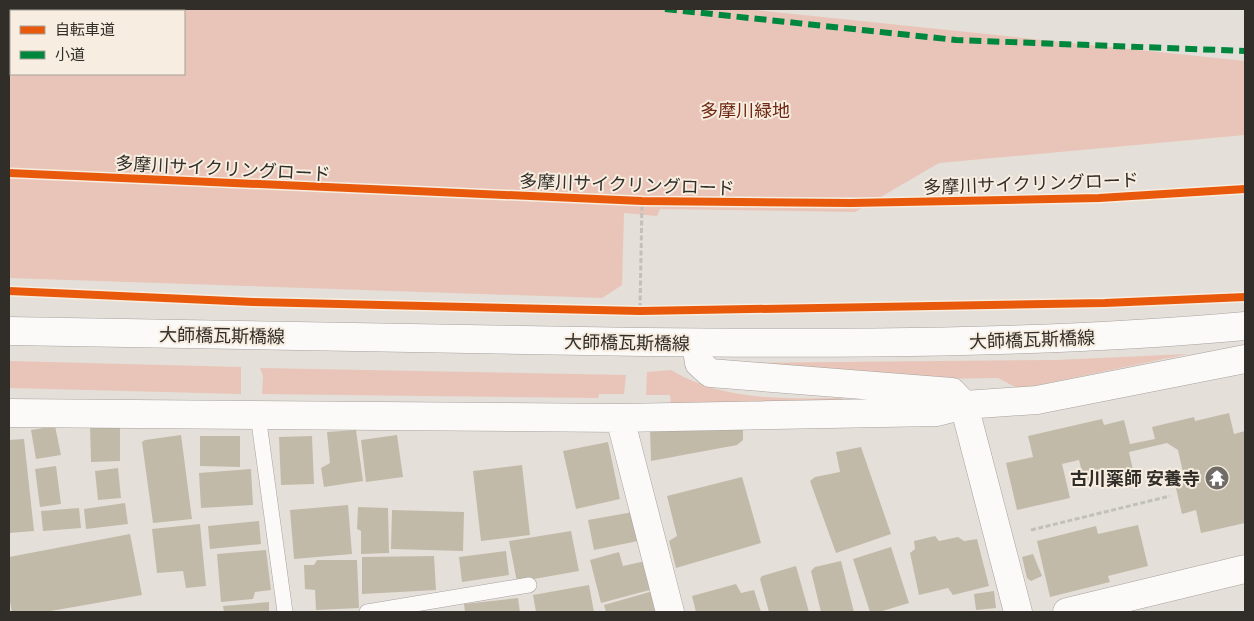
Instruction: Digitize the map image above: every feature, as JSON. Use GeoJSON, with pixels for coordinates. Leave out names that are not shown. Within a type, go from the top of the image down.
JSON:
{"type":"FeatureCollection","features":[{"type":"Feature","properties":{"kind":"street","name":"大師橋瓦斯橋線"},"geometry":{"type":"LineString","coordinates":[[9,331],[430,340],[857,344],[1020,341],[1245,326]]}},
{"type":"Feature","properties":{"kind":"street"},"geometry":{"type":"LineString","coordinates":[[696,343],[699,363],[710,373],[952,392],[964,405],[1018,612]]}},
{"type":"Feature","properties":{"kind":"street"},"geometry":{"type":"LineString","coordinates":[[9,413],[620,418],[937,412],[964,405],[1037,400],[1245,360]]}},
{"type":"Feature","properties":{"kind":"street"},"geometry":{"type":"LineString","coordinates":[[620,418],[670,612]]}},
{"type":"Feature","properties":{"kind":"street"},"geometry":{"type":"LineString","coordinates":[[1067,612],[1245,569]]}},
{"type":"Feature","properties":{"kind":"lane"},"geometry":{"type":"LineString","coordinates":[[258,415],[285,612]]}},
{"type":"Feature","properties":{"kind":"lane"},"geometry":{"type":"LineString","coordinates":[[366,612],[441,606],[529,586]]}},
{"type":"Feature","properties":{"kind":"path"},"geometry":{"type":"LineString","coordinates":[[640,311],[642,201]]}},
{"type":"Feature","properties":{"kind":"path"},"geometry":{"type":"LineString","coordinates":[[631,311],[650,311]]}},
{"type":"Feature","properties":{"kind":"path"},"geometry":{"type":"LineString","coordinates":[[998,538],[1170,496]]}},
{"type":"Feature","properties":{"kind":"green space","name":"多摩川緑地"},"geometry":{"type":"Polygon","coordinates":[[[9,9],[746,9],[1245,61],[1245,135],[939,163],[855,212],[660,209],[657,216],[624,213],[622,285],[602,298],[9,278],[9,9]]]}},
{"type":"Feature","properties":{"kind":"green space"},"geometry":{"type":"Polygon","coordinates":[[[1188,354],[1019,389],[998,378],[931,379],[729,363],[1056,360],[1188,354]]]}},
{"type":"Feature","properties":{"kind":"green space"},"geometry":{"type":"Polygon","coordinates":[[[9,361],[241,367],[241,394],[9,388],[9,361]]]}},
{"type":"Feature","properties":{"kind":"green space"},"geometry":{"type":"Polygon","coordinates":[[[260,368],[626,375],[624,394],[599,394],[598,398],[262,394],[263,376],[260,368]]]}},
{"type":"Feature","properties":{"kind":"green space"},"geometry":{"type":"Polygon","coordinates":[[[671,370],[711,388],[733,393],[777,398],[843,398],[843,401],[671,404],[670,395],[646,395],[647,372],[671,370]]]}},
{"type":"Feature","properties":{"kind":"building"},"geometry":{"type":"Polygon","coordinates":[[[1229,413],[1234,434],[1245,431],[1245,523],[1201,533],[1196,510],[1182,514],[1175,484],[1185,481],[1178,450],[1167,443],[1129,452],[1133,470],[1084,481],[1079,460],[1062,464],[1070,498],[1017,510],[1006,463],[1033,457],[1028,436],[1102,419],[1104,425],[1124,420],[1130,444],[1155,439],[1152,427],[1194,417],[1195,421],[1229,413]]]}},
{"type":"Feature","properties":{"kind":"building"},"geometry":{"type":"Polygon","coordinates":[[[55,426],[61,455],[36,459],[31,430],[55,426]]]}},
{"type":"Feature","properties":{"kind":"building"},"geometry":{"type":"Polygon","coordinates":[[[90,426],[120,426],[120,461],[91,462],[90,426]]]}},
{"type":"Feature","properties":{"kind":"building"},"geometry":{"type":"Polygon","coordinates":[[[743,427],[743,440],[737,445],[651,461],[650,429],[743,427]]]}},
{"type":"Feature","properties":{"kind":"building"},"geometry":{"type":"Polygon","coordinates":[[[356,430],[363,481],[324,487],[321,468],[330,463],[327,432],[356,430]]]}},
{"type":"Feature","properties":{"kind":"building"},"geometry":{"type":"Polygon","coordinates":[[[181,435],[192,519],[153,523],[142,442],[181,435]]]}},
{"type":"Feature","properties":{"kind":"building"},"geometry":{"type":"Polygon","coordinates":[[[397,435],[403,477],[366,482],[361,440],[397,435]]]}},
{"type":"Feature","properties":{"kind":"building"},"geometry":{"type":"Polygon","coordinates":[[[200,436],[240,436],[240,467],[200,466],[200,436]]]}},
{"type":"Feature","properties":{"kind":"building"},"geometry":{"type":"Polygon","coordinates":[[[312,436],[314,484],[281,485],[279,437],[312,436]]]}},
{"type":"Feature","properties":{"kind":"building"},"geometry":{"type":"Polygon","coordinates":[[[24,439],[34,531],[9,533],[9,440],[24,439]]]}},
{"type":"Feature","properties":{"kind":"building"},"geometry":{"type":"Polygon","coordinates":[[[608,442],[620,499],[576,509],[563,451],[608,442]]]}},
{"type":"Feature","properties":{"kind":"building"},"geometry":{"type":"Polygon","coordinates":[[[861,447],[891,534],[836,553],[810,481],[815,477],[840,472],[836,452],[861,447]]]}},
{"type":"Feature","properties":{"kind":"building"},"geometry":{"type":"Polygon","coordinates":[[[522,465],[530,535],[481,541],[473,471],[522,465]]]}},
{"type":"Feature","properties":{"kind":"building"},"geometry":{"type":"Polygon","coordinates":[[[56,466],[61,504],[40,507],[35,469],[56,466]]]}},
{"type":"Feature","properties":{"kind":"building"},"geometry":{"type":"Polygon","coordinates":[[[118,468],[121,498],[98,500],[95,471],[118,468]]]}},
{"type":"Feature","properties":{"kind":"building"},"geometry":{"type":"Polygon","coordinates":[[[251,469],[253,505],[201,508],[199,473],[251,469]]]}},
{"type":"Feature","properties":{"kind":"building"},"geometry":{"type":"Polygon","coordinates":[[[742,477],[761,543],[676,568],[669,541],[677,536],[667,496],[742,477]]]}},
{"type":"Feature","properties":{"kind":"building"},"geometry":{"type":"Polygon","coordinates":[[[125,503],[128,524],[86,529],[84,509],[125,503]]]}},
{"type":"Feature","properties":{"kind":"building"},"geometry":{"type":"Polygon","coordinates":[[[348,505],[352,554],[294,559],[290,510],[348,505]]]}},
{"type":"Feature","properties":{"kind":"building"},"geometry":{"type":"Polygon","coordinates":[[[358,507],[388,508],[389,553],[361,554],[361,531],[357,529],[358,507]]]}},
{"type":"Feature","properties":{"kind":"building"},"geometry":{"type":"Polygon","coordinates":[[[79,508],[81,528],[43,531],[41,511],[79,508]]]}},
{"type":"Feature","properties":{"kind":"building"},"geometry":{"type":"Polygon","coordinates":[[[392,510],[464,512],[463,551],[391,549],[392,510]]]}},
{"type":"Feature","properties":{"kind":"building"},"geometry":{"type":"Polygon","coordinates":[[[633,512],[638,541],[594,550],[588,520],[633,512]]]}},
{"type":"Feature","properties":{"kind":"building"},"geometry":{"type":"Polygon","coordinates":[[[259,521],[261,544],[210,549],[208,526],[259,521]]]}},
{"type":"Feature","properties":{"kind":"building"},"geometry":{"type":"Polygon","coordinates":[[[200,524],[206,586],[186,588],[183,571],[157,573],[152,529],[200,524]]]}},
{"type":"Feature","properties":{"kind":"building"},"geometry":{"type":"Polygon","coordinates":[[[1138,525],[1148,566],[1108,576],[1110,582],[1050,597],[1037,541],[1096,526],[1098,534],[1138,525]]]}},
{"type":"Feature","properties":{"kind":"building"},"geometry":{"type":"Polygon","coordinates":[[[571,531],[579,571],[517,582],[509,541],[571,531]]]}},
{"type":"Feature","properties":{"kind":"building"},"geometry":{"type":"Polygon","coordinates":[[[130,534],[142,595],[45,612],[12,612],[9,597],[9,557],[130,534]]]}},
{"type":"Feature","properties":{"kind":"building"},"geometry":{"type":"Polygon","coordinates":[[[935,536],[939,541],[958,537],[964,541],[977,539],[989,586],[953,595],[948,588],[919,595],[910,553],[915,549],[914,541],[935,536]]]}},
{"type":"Feature","properties":{"kind":"building"},"geometry":{"type":"Polygon","coordinates":[[[891,547],[909,603],[879,612],[870,612],[853,559],[891,547]]]}},
{"type":"Feature","properties":{"kind":"building"},"geometry":{"type":"Polygon","coordinates":[[[266,550],[271,590],[255,592],[253,599],[221,602],[217,554],[266,550]]]}},
{"type":"Feature","properties":{"kind":"building"},"geometry":{"type":"Polygon","coordinates":[[[506,551],[509,575],[462,582],[459,557],[506,551]]]}},
{"type":"Feature","properties":{"kind":"building"},"geometry":{"type":"Polygon","coordinates":[[[619,552],[623,566],[650,560],[657,588],[601,603],[590,560],[619,552]]]}},
{"type":"Feature","properties":{"kind":"building"},"geometry":{"type":"Polygon","coordinates":[[[1033,554],[1042,576],[1031,581],[1027,578],[1022,557],[1033,554]]]}},
{"type":"Feature","properties":{"kind":"building"},"geometry":{"type":"Polygon","coordinates":[[[434,556],[436,590],[362,594],[362,557],[434,556]]]}},
{"type":"Feature","properties":{"kind":"building"},"geometry":{"type":"Polygon","coordinates":[[[317,560],[357,560],[359,608],[316,610],[315,590],[305,589],[304,565],[314,565],[317,560]]]}},
{"type":"Feature","properties":{"kind":"building"},"geometry":{"type":"Polygon","coordinates":[[[841,561],[854,612],[821,612],[811,571],[815,567],[841,561]]]}},
{"type":"Feature","properties":{"kind":"building"},"geometry":{"type":"Polygon","coordinates":[[[796,566],[809,612],[769,612],[760,579],[762,576],[796,566]]]}},
{"type":"Feature","properties":{"kind":"building"},"geometry":{"type":"Polygon","coordinates":[[[736,584],[741,593],[754,590],[761,612],[696,612],[692,596],[736,584]]]}},
{"type":"Feature","properties":{"kind":"building"},"geometry":{"type":"Polygon","coordinates":[[[589,585],[594,612],[536,612],[533,595],[589,585]]]}},
{"type":"Feature","properties":{"kind":"building"},"geometry":{"type":"Polygon","coordinates":[[[653,591],[660,612],[606,612],[604,605],[653,591]]]}},
{"type":"Feature","properties":{"kind":"building"},"geometry":{"type":"Polygon","coordinates":[[[994,591],[996,608],[976,610],[974,594],[994,591]]]}},
{"type":"Feature","properties":{"kind":"building"},"geometry":{"type":"Polygon","coordinates":[[[518,598],[520,612],[465,612],[464,604],[518,598]]]}},
{"type":"Feature","properties":{"kind":"building"},"geometry":{"type":"Polygon","coordinates":[[[269,602],[269,612],[224,612],[223,606],[269,602]]]}},
{"type":"Feature","properties":{"kind":"marked path"},"geometry":{"type":"LineString","coordinates":[[665,9],[956,40],[1245,51]]}},
{"type":"Feature","properties":{"kind":"cycle path","name":"多摩川サイクリングロード"},"geometry":{"type":"LineString","coordinates":[[9,173],[642,201],[851,203],[1099,198],[1245,189]]}},
{"type":"Feature","properties":{"kind":"cycle path"},"geometry":{"type":"LineString","coordinates":[[9,291],[253,302],[640,311],[1105,303],[1245,297]]}},
{"type":"Feature","properties":{"kind":"place","name":"古川薬師 安養寺"},"geometry":{"type":"Point","coordinates":[1217,478]}}]}
